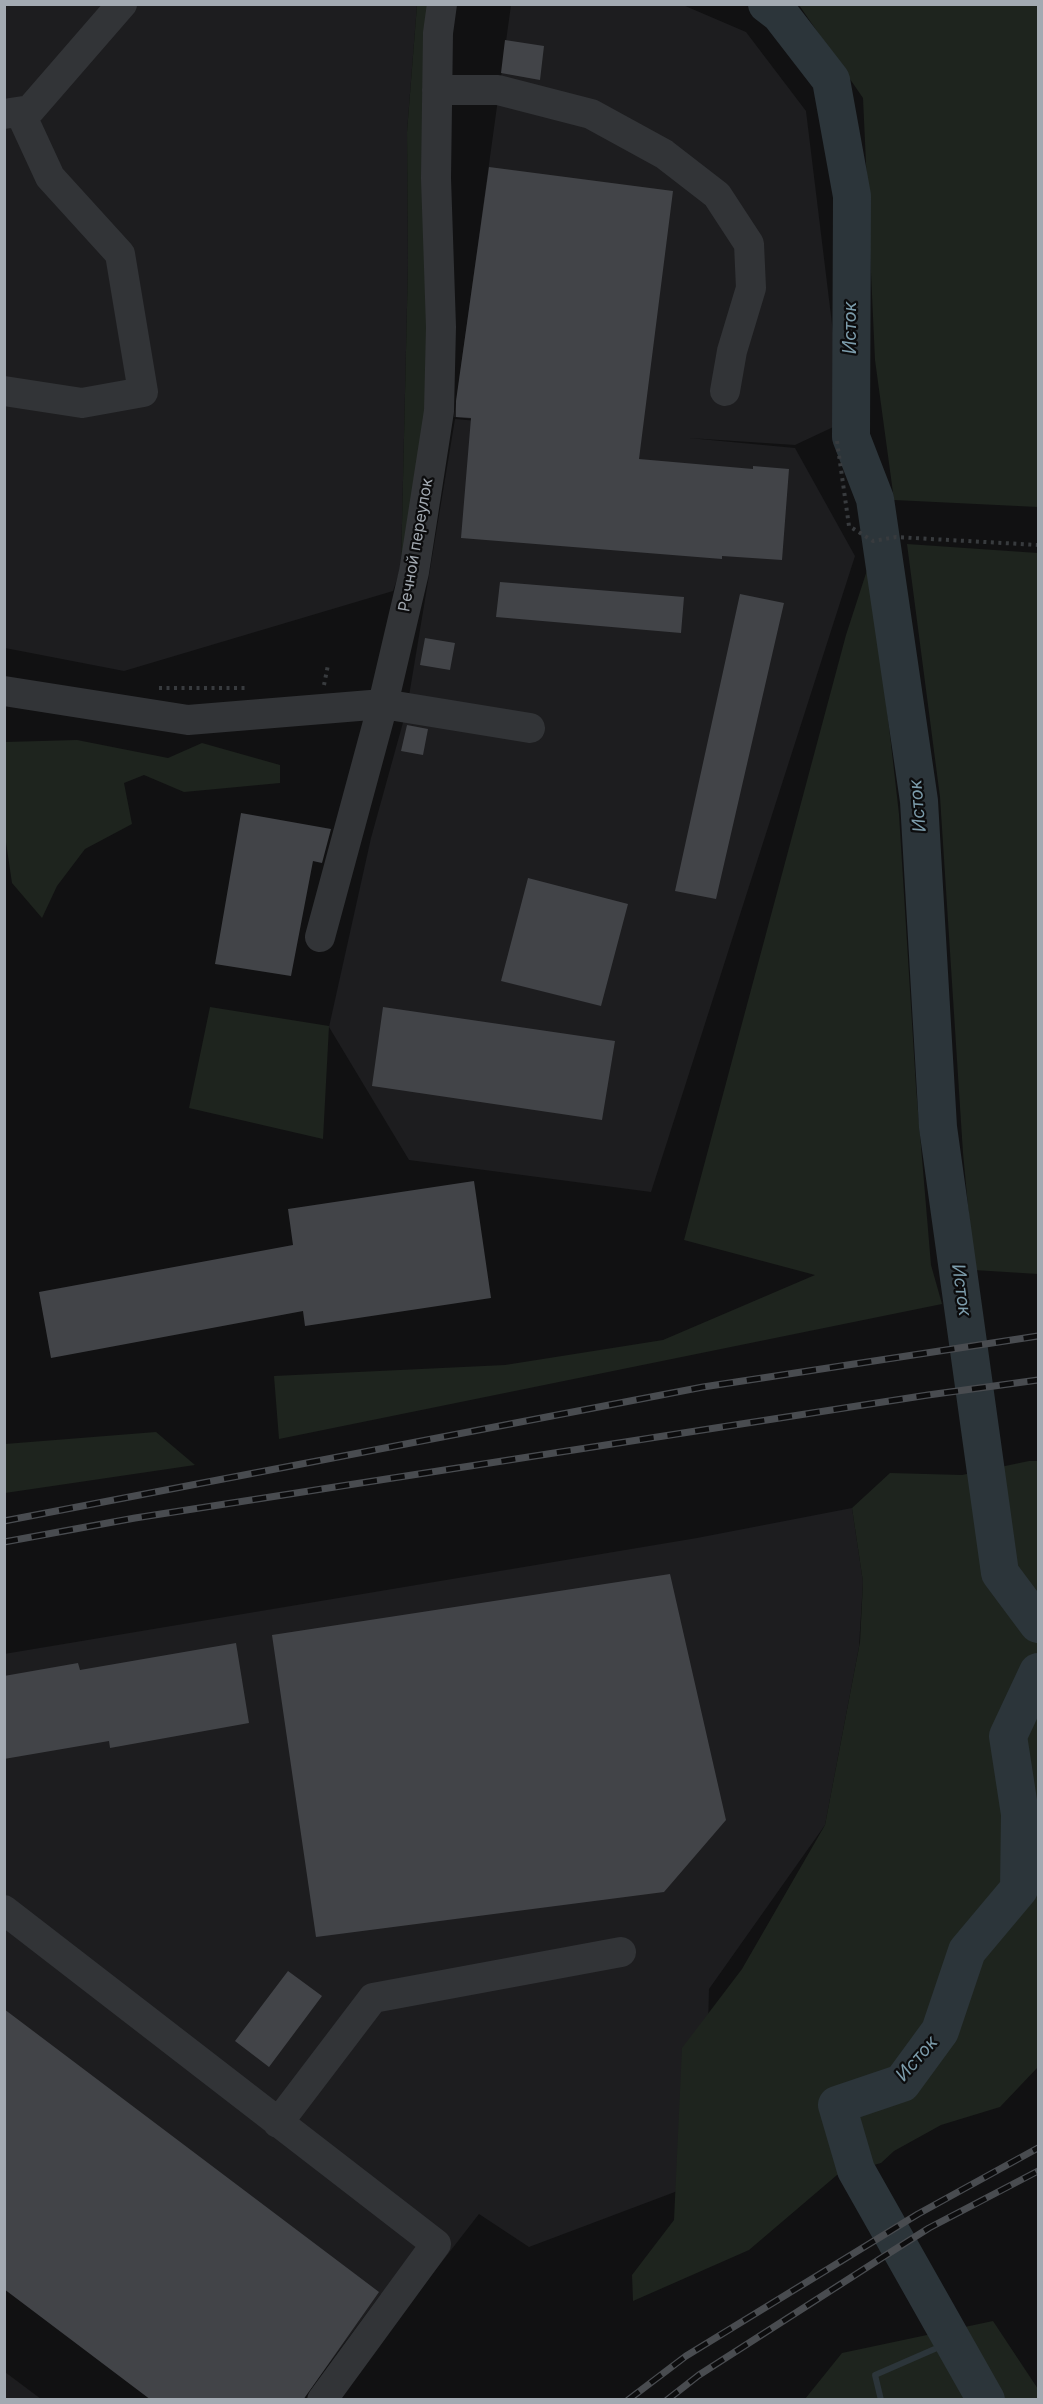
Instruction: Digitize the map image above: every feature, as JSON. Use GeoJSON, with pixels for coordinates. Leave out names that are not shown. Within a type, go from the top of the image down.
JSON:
{"type":"FeatureCollection","features":[{"type":"Feature","properties":{"kind":"street"},"geometry":{"type":"LineString","coordinates":[[4,391],[82,403],[144,392],[120,254],[50,177],[12,113],[30,110],[122,4]]}},
{"type":"Feature","properties":{"kind":"street","name":"Речной переулок"},"geometry":{"type":"LineString","coordinates":[[320,937],[383,704],[414,572],[440,411],[441,327],[436,178],[438,33],[442,4]]}},
{"type":"Feature","properties":{"kind":"street"},"geometry":{"type":"LineString","coordinates":[[437,90],[498,90],[591,114],[664,154],[717,195],[749,244],[752,288],[732,351],[725,391]]}},
{"type":"Feature","properties":{"kind":"street"},"geometry":{"type":"LineString","coordinates":[[4,691],[188,720],[383,704],[530,728]]}},
{"type":"Feature","properties":{"kind":"street"},"geometry":{"type":"LineString","coordinates":[[4,1910],[436,2244],[322,2400]]}},
{"type":"Feature","properties":{"kind":"street"},"geometry":{"type":"LineString","coordinates":[[278,2122],[373,1998],[621,1952]]}},
{"type":"Feature","properties":{"kind":"path"},"geometry":{"type":"LineString","coordinates":[[837,441],[849,526],[873,541],[896,537],[1038,545]]}},
{"type":"Feature","properties":{"kind":"path"},"geometry":{"type":"LineString","coordinates":[[312,686],[324,685],[328,665]]}},
{"type":"Feature","properties":{"kind":"path"},"geometry":{"type":"LineString","coordinates":[[148,688],[252,688]]}},
{"type":"Feature","properties":{"kind":"shaded area"},"geometry":{"type":"Polygon","coordinates":[[[4,5],[417,5],[407,132],[408,264],[401,567],[393,591],[124,671],[5,648],[4,5]]]}},
{"type":"Feature","properties":{"kind":"shaded area"},"geometry":{"type":"Polygon","coordinates":[[[417,5],[441,5],[441,327],[401,567],[408,264],[407,132],[417,5]]]}},
{"type":"Feature","properties":{"kind":"shaded area"},"geometry":{"type":"Polygon","coordinates":[[[511,5],[683,5],[746,32],[806,111],[844,422],[795,445],[689,438],[795,448],[855,556],[651,1192],[409,1160],[329,1027],[371,838],[407,708],[455,419],[583,430],[454,417],[511,5]]]}},
{"type":"Feature","properties":{"kind":"shaded area"},"geometry":{"type":"Polygon","coordinates":[[[799,5],[1038,5],[1038,507],[894,500],[875,360],[863,98],[799,5]]]}},
{"type":"Feature","properties":{"kind":"shaded area"},"geometry":{"type":"Polygon","coordinates":[[[907,544],[1038,553],[1038,1274],[974,1270],[963,1153],[940,797],[907,544]]]}},
{"type":"Feature","properties":{"kind":"shaded area"},"geometry":{"type":"Polygon","coordinates":[[[870,561],[899,814],[916,1087],[931,1265],[942,1304],[279,1439],[274,1376],[505,1365],[663,1340],[815,1275],[684,1240],[846,635],[870,561]]]}},
{"type":"Feature","properties":{"kind":"shaded area"},"geometry":{"type":"Polygon","coordinates":[[[77,740],[168,758],[202,743],[280,765],[280,783],[184,792],[144,775],[124,783],[132,824],[85,849],[57,886],[42,918],[12,883],[4,829],[5,742],[77,740]]]}},
{"type":"Feature","properties":{"kind":"shaded area"},"geometry":{"type":"Polygon","coordinates":[[[210,1007],[329,1026],[323,1139],[189,1108],[210,1007]]]}},
{"type":"Feature","properties":{"kind":"shaded area"},"geometry":{"type":"Polygon","coordinates":[[[156,1432],[195,1465],[5,1493],[5,1444],[156,1432]]]}},
{"type":"Feature","properties":{"kind":"shaded area"},"geometry":{"type":"Polygon","coordinates":[[[1038,1461],[1038,2067],[1000,2107],[941,2125],[894,2151],[881,2163],[837,2175],[749,2250],[633,2301],[632,2275],[674,2220],[682,2048],[742,1969],[825,1825],[860,1642],[863,1582],[852,1508],[890,1473],[962,1475],[1038,1461]]]}},
{"type":"Feature","properties":{"kind":"shaded area"},"geometry":{"type":"Polygon","coordinates":[[[852,1508],[863,1582],[859,1647],[825,1825],[709,1989],[704,2181],[529,2247],[479,2214],[417,2294],[381,2294],[303,2399],[5,2289],[4,1654],[697,1538],[852,1508]]]}},
{"type":"Feature","properties":{"kind":"shaded area"},"geometry":{"type":"Polygon","coordinates":[[[993,2321],[1038,2389],[1038,2399],[805,2399],[842,2353],[993,2321]]]}},
{"type":"Feature","properties":{"kind":"shaded area"},"geometry":{"type":"Polygon","coordinates":[[[5,2372],[41,2399],[5,2399],[5,2372]]]}},
{"type":"Feature","properties":{"kind":"building"},"geometry":{"type":"Polygon","coordinates":[[[505,40],[544,46],[540,80],[501,73],[505,40]]]}},
{"type":"Feature","properties":{"kind":"building"},"geometry":{"type":"Polygon","coordinates":[[[489,167],[673,191],[639,459],[753,469],[753,466],[789,469],[782,560],[722,556],[722,559],[461,538],[471,418],[456,417],[456,401],[489,167]]]}},
{"type":"Feature","properties":{"kind":"building"},"geometry":{"type":"Polygon","coordinates":[[[500,582],[684,597],[681,633],[496,617],[500,582]]]}},
{"type":"Feature","properties":{"kind":"building"},"geometry":{"type":"Polygon","coordinates":[[[740,594],[784,603],[716,899],[675,891],[740,594]]]}},
{"type":"Feature","properties":{"kind":"building"},"geometry":{"type":"Polygon","coordinates":[[[425,638],[455,643],[450,670],[420,665],[425,638]]]}},
{"type":"Feature","properties":{"kind":"building"},"geometry":{"type":"Polygon","coordinates":[[[407,725],[428,729],[423,755],[401,751],[407,725]]]}},
{"type":"Feature","properties":{"kind":"building"},"geometry":{"type":"Polygon","coordinates":[[[241,813],[331,829],[322,863],[313,861],[291,976],[215,964],[241,813]]]}},
{"type":"Feature","properties":{"kind":"building"},"geometry":{"type":"Polygon","coordinates":[[[528,878],[628,904],[601,1006],[501,981],[528,878]]]}},
{"type":"Feature","properties":{"kind":"building"},"geometry":{"type":"Polygon","coordinates":[[[383,1007],[615,1041],[602,1120],[372,1086],[383,1007]]]}},
{"type":"Feature","properties":{"kind":"building"},"geometry":{"type":"Polygon","coordinates":[[[474,1181],[491,1298],[305,1326],[303,1311],[51,1358],[39,1292],[293,1245],[288,1209],[474,1181]]]}},
{"type":"Feature","properties":{"kind":"building"},"geometry":{"type":"Polygon","coordinates":[[[670,1574],[726,1820],[664,1892],[316,1937],[272,1635],[670,1574]]]}},
{"type":"Feature","properties":{"kind":"building"},"geometry":{"type":"Polygon","coordinates":[[[236,1643],[249,1723],[110,1748],[109,1741],[4,1759],[4,1676],[78,1663],[80,1670],[236,1643]]]}},
{"type":"Feature","properties":{"kind":"building"},"geometry":{"type":"Polygon","coordinates":[[[288,1971],[322,1996],[269,2067],[235,2041],[288,1971]]]}},
{"type":"Feature","properties":{"kind":"building"},"geometry":{"type":"Polygon","coordinates":[[[4,2009],[379,2292],[303,2400],[151,2400],[4,2289],[4,2009]]]}},
{"type":"Feature","properties":{"kind":"waterway","name":"Исток"},"geometry":{"type":"LineString","coordinates":[[767,4],[780,14],[831,80],[852,196],[851,437],[875,499],[919,801],[938,1127],[1000,1573],[1038,1624]]}},
{"type":"Feature","properties":{"kind":"waterway","name":"Исток"},"geometry":{"type":"LineString","coordinates":[[986,2400],[856,2170],[837,2105],[902,2083],[940,2031],[967,1951],[1019,1889],[1020,1814],[1008,1736],[1038,1672]]}},
{"type":"Feature","properties":{"kind":"waterway"},"geometry":{"type":"LineString","coordinates":[[881,2400],[875,2375],[953,2341]]}},
{"type":"Feature","properties":{"kind":"railway"},"geometry":{"type":"LineString","coordinates":[[4,1521],[703,1387],[1038,1336]]}},
{"type":"Feature","properties":{"kind":"railway"},"geometry":{"type":"LineString","coordinates":[[4,1542],[135,1518],[1038,1380]]}},
{"type":"Feature","properties":{"kind":"railway"},"geometry":{"type":"LineString","coordinates":[[628,2400],[686,2356],[918,2214],[1038,2148]]}},
{"type":"Feature","properties":{"kind":"railway"},"geometry":{"type":"LineString","coordinates":[[667,2400],[699,2375],[929,2228],[1038,2171]]}}]}
